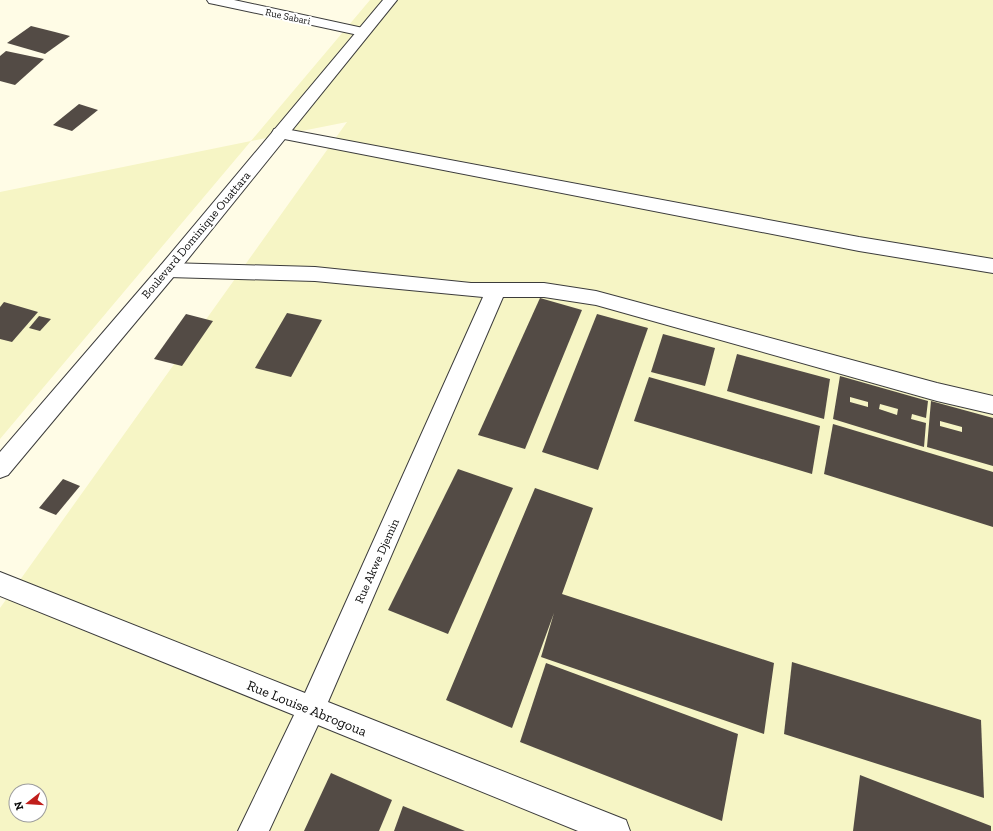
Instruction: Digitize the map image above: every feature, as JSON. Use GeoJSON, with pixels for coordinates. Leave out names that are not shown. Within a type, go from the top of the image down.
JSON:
{"type":"FeatureCollection","features":[{"type":"Feature","properties":{"kind":"street","name":"Rue Sabari"},"geometry":{"type":"LineString","coordinates":[[214,0],[363,32]]}},
{"type":"Feature","properties":{"kind":"street","name":"Boulevard Dominique Ouattara"},"geometry":{"type":"LineString","coordinates":[[0,468],[168,270],[390,0]]}},
{"type":"Feature","properties":{"kind":"street"},"geometry":{"type":"LineString","coordinates":[[280,133],[859,244],[993,266]]}},
{"type":"Feature","properties":{"kind":"street"},"geometry":{"type":"LineString","coordinates":[[168,270],[315,274],[455,289],[544,290],[596,298],[929,390],[993,405]]}},
{"type":"Feature","properties":{"kind":"street","name":"Rue Akwe Djemin"},"geometry":{"type":"LineString","coordinates":[[253,831],[311,710],[496,290]]}},
{"type":"Feature","properties":{"kind":"street","name":"Rue Louise Abrogoua"},"geometry":{"type":"LineString","coordinates":[[0,584],[614,831]]}},
{"type":"Feature","properties":{"kind":"green space"},"geometry":{"type":"Polygon","coordinates":[[[370,0],[993,0],[993,831],[0,831],[0,608],[347,122],[251,141],[370,0]]]}},
{"type":"Feature","properties":{"kind":"green space"},"geometry":{"type":"Polygon","coordinates":[[[251,141],[0,439],[0,192],[251,141]]]}},
{"type":"Feature","properties":{"kind":"building"},"geometry":{"type":"Polygon","coordinates":[[[31,26],[70,36],[45,54],[7,43],[31,26]]]}},
{"type":"Feature","properties":{"kind":"building"},"geometry":{"type":"Polygon","coordinates":[[[6,51],[44,59],[15,85],[0,81],[0,56],[6,51]]]}},
{"type":"Feature","properties":{"kind":"building"},"geometry":{"type":"Polygon","coordinates":[[[79,104],[98,110],[72,131],[53,125],[79,104]]]}},
{"type":"Feature","properties":{"kind":"building"},"geometry":{"type":"Polygon","coordinates":[[[540,298],[582,310],[525,449],[478,435],[540,298]]]}},
{"type":"Feature","properties":{"kind":"building"},"geometry":{"type":"Polygon","coordinates":[[[4,302],[38,312],[12,342],[0,339],[0,307],[4,302]]]}},
{"type":"Feature","properties":{"kind":"building"},"geometry":{"type":"Polygon","coordinates":[[[287,313],[322,320],[291,377],[255,368],[287,313]]]}},
{"type":"Feature","properties":{"kind":"building"},"geometry":{"type":"Polygon","coordinates":[[[186,314],[213,321],[182,366],[154,359],[186,314]]]}},
{"type":"Feature","properties":{"kind":"building"},"geometry":{"type":"Polygon","coordinates":[[[597,314],[648,328],[598,470],[542,452],[597,314]]]}},
{"type":"Feature","properties":{"kind":"building"},"geometry":{"type":"Polygon","coordinates":[[[39,316],[51,319],[40,331],[29,328],[39,316]]]}},
{"type":"Feature","properties":{"kind":"building"},"geometry":{"type":"Polygon","coordinates":[[[663,334],[715,348],[705,386],[651,372],[663,334]]]}},
{"type":"Feature","properties":{"kind":"building"},"geometry":{"type":"Polygon","coordinates":[[[737,354],[830,379],[824,419],[727,391],[737,354]]]}},
{"type":"Feature","properties":{"kind":"building"},"geometry":{"type":"Polygon","coordinates":[[[840,376],[928,401],[926,418],[912,414],[911,419],[926,423],[924,447],[833,419],[840,376]],[[850,397],[850,402],[868,407],[868,402],[850,397]],[[880,404],[879,409],[897,415],[898,409],[880,404]]]}},
{"type":"Feature","properties":{"kind":"building"},"geometry":{"type":"Polygon","coordinates":[[[649,377],[820,426],[812,474],[634,421],[649,377]]]}},
{"type":"Feature","properties":{"kind":"building"},"geometry":{"type":"Polygon","coordinates":[[[931,401],[993,418],[993,466],[927,447],[931,401]],[[940,421],[940,426],[962,432],[962,427],[940,421]]]}},
{"type":"Feature","properties":{"kind":"building"},"geometry":{"type":"Polygon","coordinates":[[[833,424],[993,472],[993,527],[824,474],[833,424]]]}},
{"type":"Feature","properties":{"kind":"building"},"geometry":{"type":"Polygon","coordinates":[[[458,469],[513,488],[448,634],[388,610],[458,469]]]}},
{"type":"Feature","properties":{"kind":"building"},"geometry":{"type":"Polygon","coordinates":[[[63,479],[80,486],[56,515],[39,508],[63,479]]]}},
{"type":"Feature","properties":{"kind":"building"},"geometry":{"type":"Polygon","coordinates":[[[535,488],[593,508],[562,594],[774,663],[764,734],[541,657],[554,613],[512,728],[446,700],[535,488]]]}},
{"type":"Feature","properties":{"kind":"building"},"geometry":{"type":"Polygon","coordinates":[[[792,662],[981,720],[984,798],[784,734],[792,662]]]}},
{"type":"Feature","properties":{"kind":"building"},"geometry":{"type":"Polygon","coordinates":[[[546,663],[738,734],[722,821],[520,742],[546,663]]]}},
{"type":"Feature","properties":{"kind":"building"},"geometry":{"type":"Polygon","coordinates":[[[331,773],[392,800],[379,831],[304,831],[331,773]]]}},
{"type":"Feature","properties":{"kind":"building"},"geometry":{"type":"Polygon","coordinates":[[[860,775],[991,826],[991,831],[853,831],[860,775]]]}},
{"type":"Feature","properties":{"kind":"building"},"geometry":{"type":"Polygon","coordinates":[[[403,806],[465,831],[394,831],[403,806]]]}}]}
